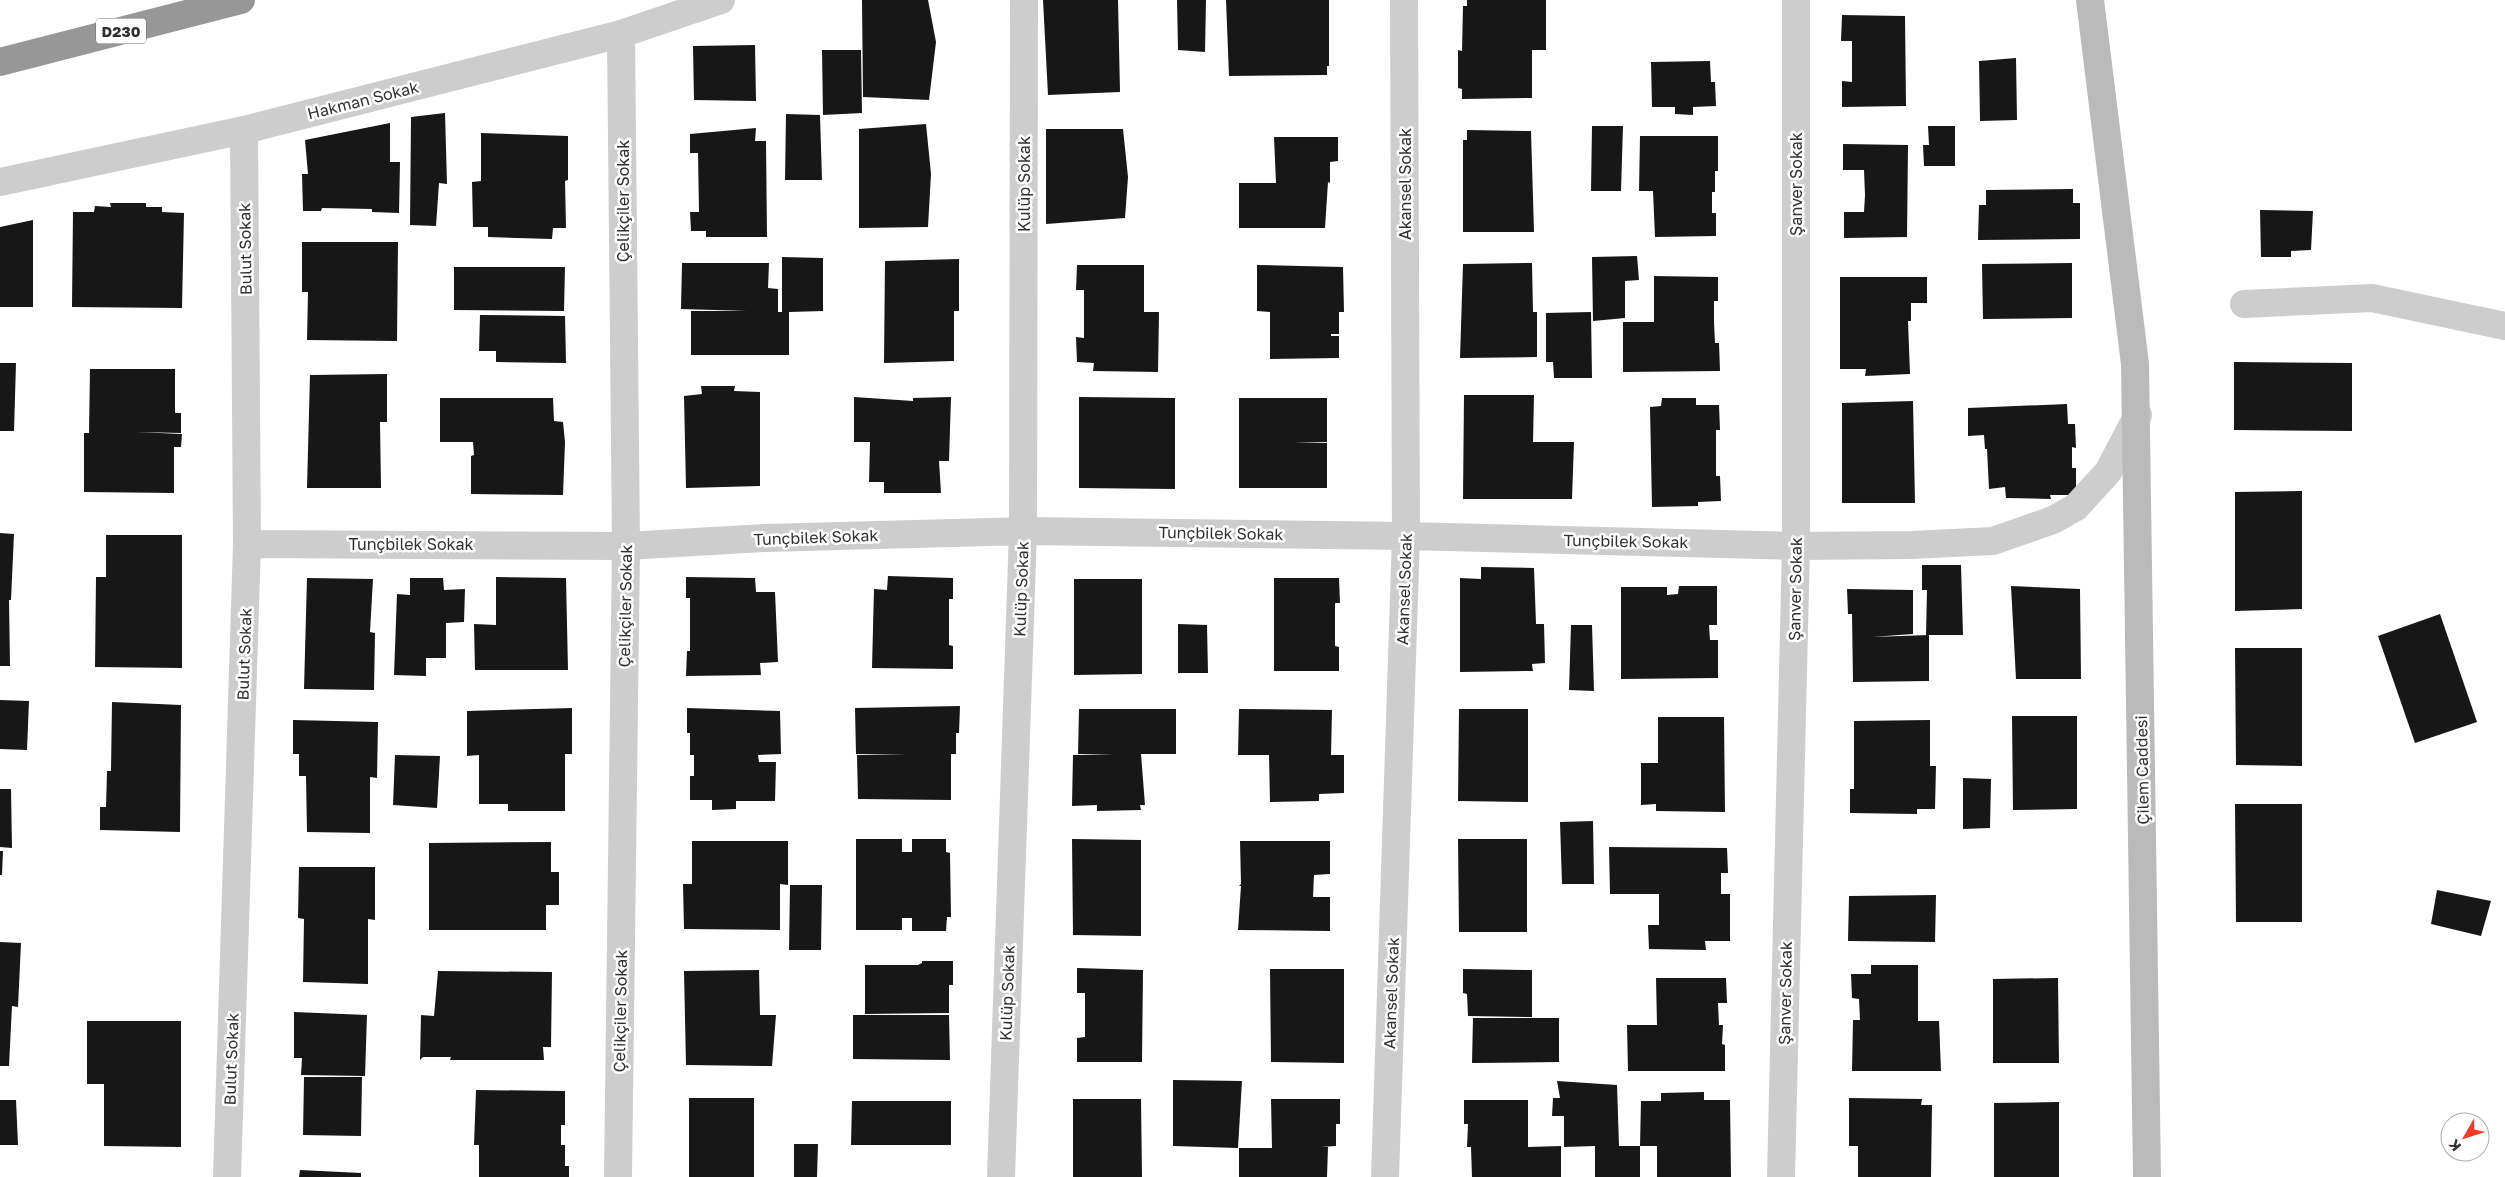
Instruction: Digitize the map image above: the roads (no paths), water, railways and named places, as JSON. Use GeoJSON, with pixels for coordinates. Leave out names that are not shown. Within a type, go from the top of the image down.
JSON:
{"type":"FeatureCollection","features":[{"type":"Feature","properties":{"kind":"highway","name":"D230"},"geometry":{"type":"LineString","coordinates":[[0,62],[241,0]]}},
{"type":"Feature","properties":{"kind":"main road","name":"Çilem Caddesi"},"geometry":{"type":"LineString","coordinates":[[2090,0],[2135,364],[2138,415],[2147,1177]]}},
{"type":"Feature","properties":{"kind":"street","name":"Hakman Sokak"},"geometry":{"type":"LineString","coordinates":[[0,182],[244,130],[621,34],[721,0]]}},
{"type":"Feature","properties":{"kind":"street","name":"Kulüp Sokak"},"geometry":{"type":"LineString","coordinates":[[1001,1177],[1023,531],[1024,0]]}},
{"type":"Feature","properties":{"kind":"street","name":"Akansel Sokak"},"geometry":{"type":"LineString","coordinates":[[1385,1177],[1406,536],[1404,0]]}},
{"type":"Feature","properties":{"kind":"street","name":"Şanver Sokak"},"geometry":{"type":"LineString","coordinates":[[1781,1177],[1796,546],[1796,0]]}},
{"type":"Feature","properties":{"kind":"street","name":"Çelikçiler Sokak"},"geometry":{"type":"LineString","coordinates":[[618,1177],[626,546],[621,34]]}},
{"type":"Feature","properties":{"kind":"street","name":"Bulut Sokak"},"geometry":{"type":"LineString","coordinates":[[227,1177],[247,544],[244,130]]}},
{"type":"Feature","properties":{"kind":"street"},"geometry":{"type":"LineString","coordinates":[[2244,304],[2372,298],[2505,326]]}},
{"type":"Feature","properties":{"kind":"street","name":"Tunçbilek Sokak"},"geometry":{"type":"LineString","coordinates":[[247,544],[626,546],[765,538],[1023,531],[1406,536],[1796,546],[1912,545],[1994,541],[2053,520],[2076,507],[2108,472],[2138,415]]}}]}
